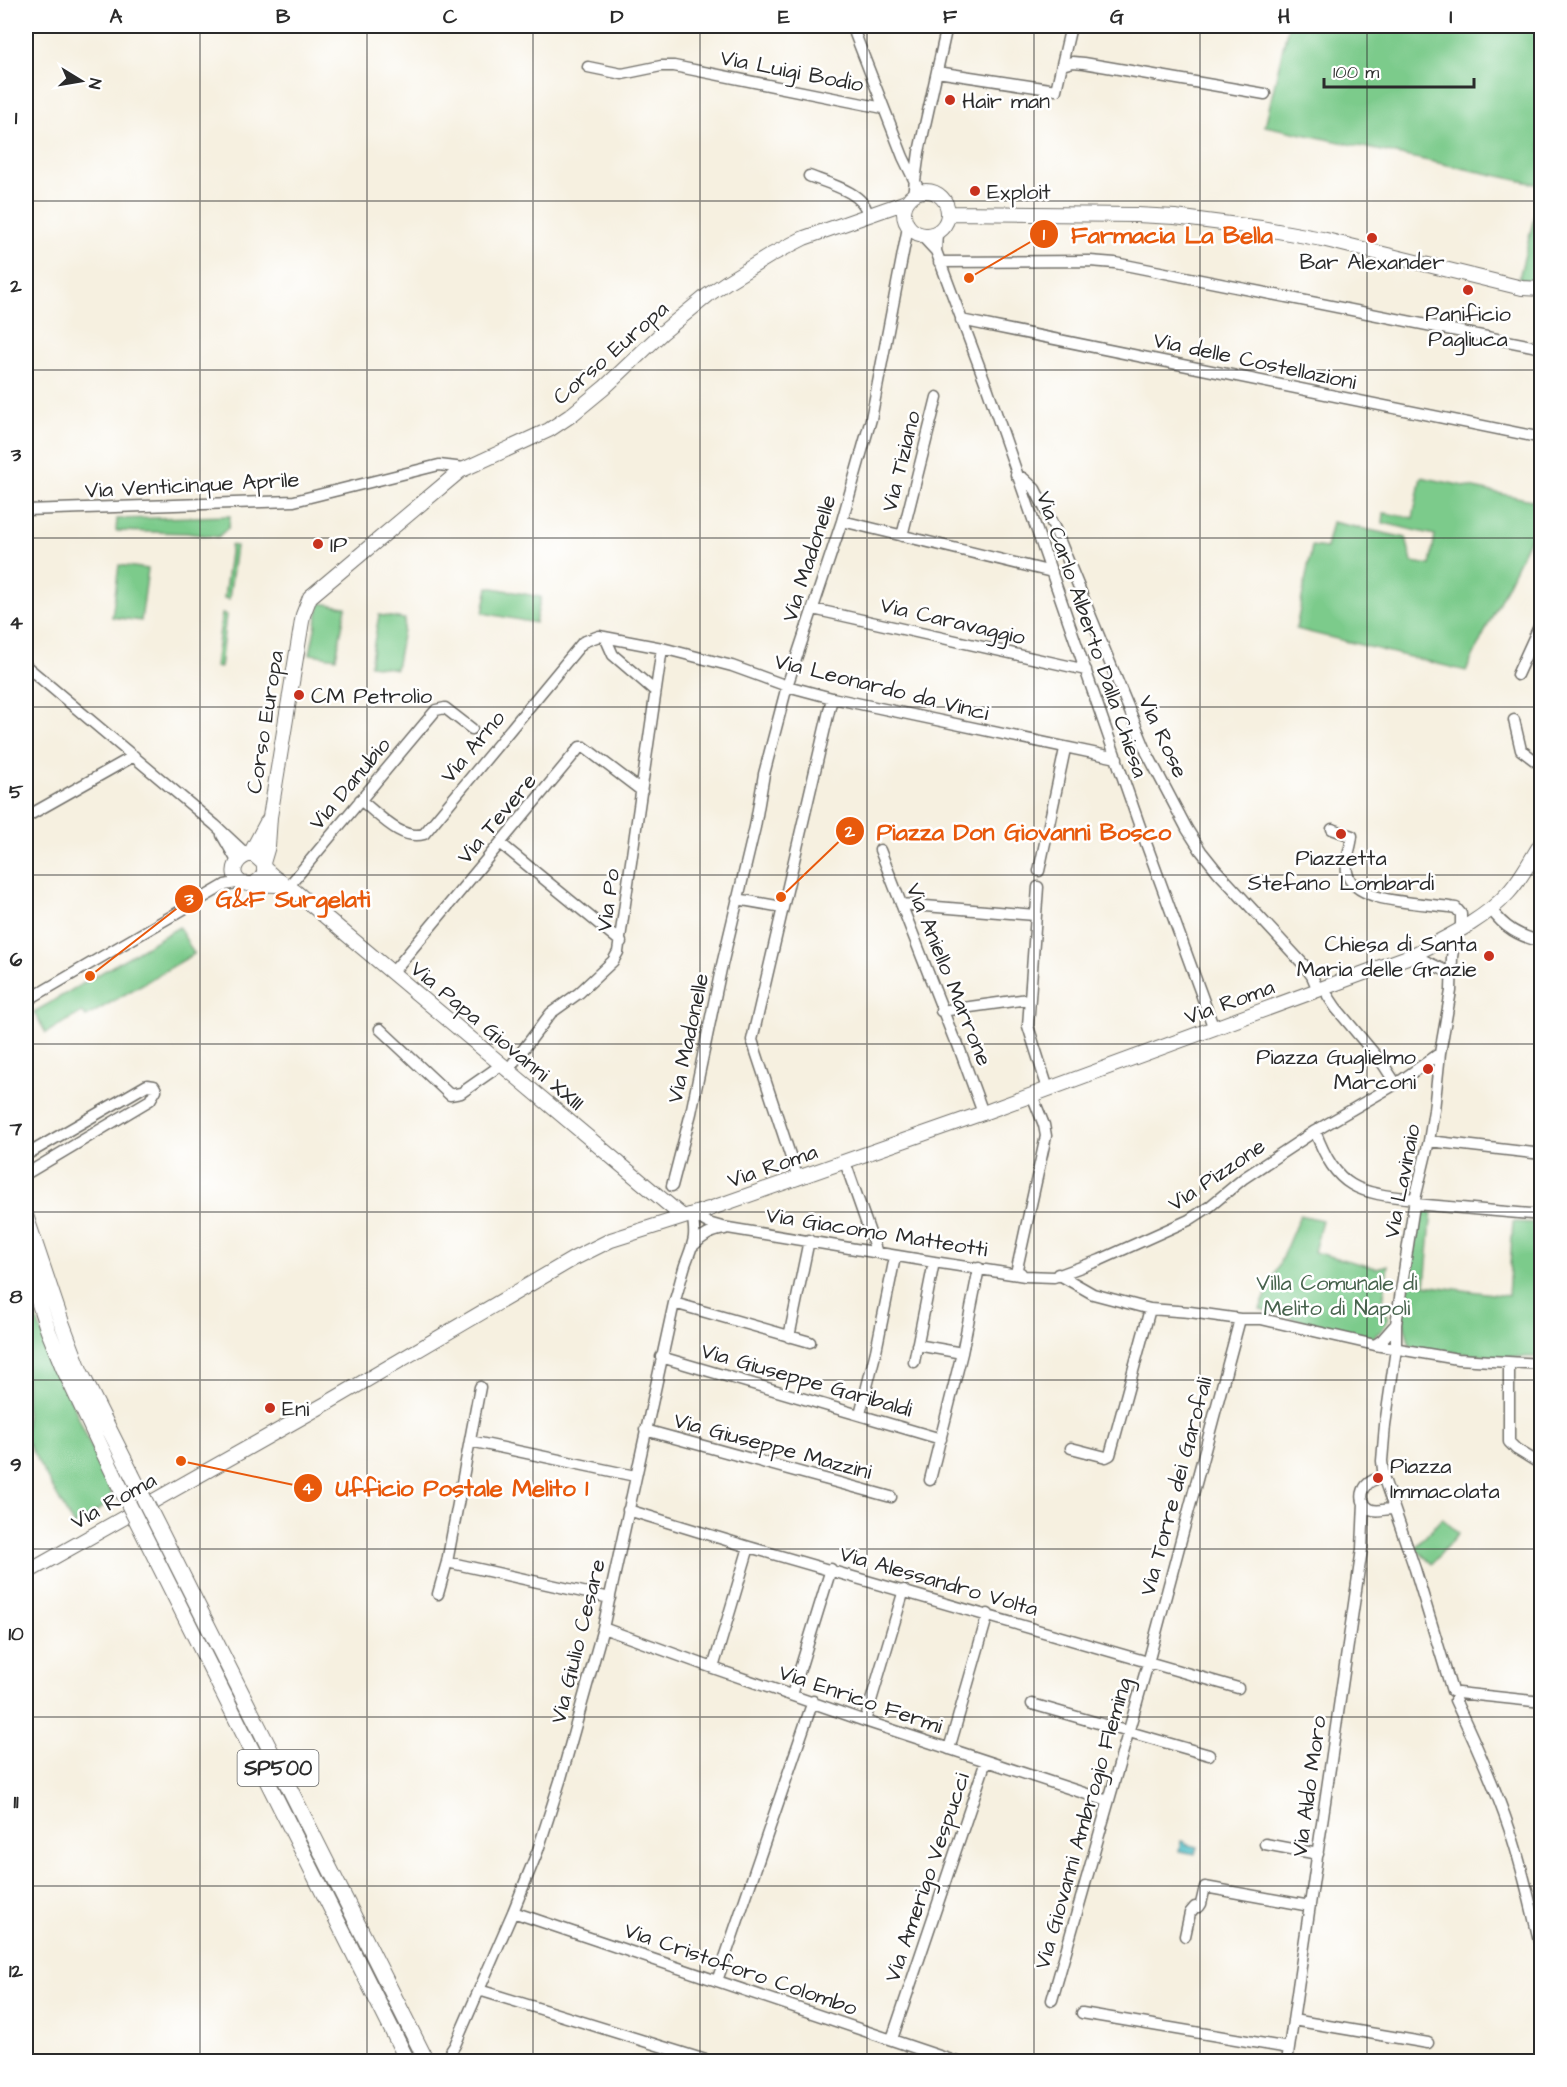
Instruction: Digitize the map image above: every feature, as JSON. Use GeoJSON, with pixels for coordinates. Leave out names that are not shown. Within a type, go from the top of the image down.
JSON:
{"type":"FeatureCollection","features":[{"type":"Feature","properties":{"kind":"highway","name":"SP500"},"geometry":{"type":"LineString","coordinates":[[26,1217],[32,1261],[48,1330],[59,1358],[117,1481],[408,2061]]}},
{"type":"Feature","properties":{"kind":"highway","name":"SP500"},"geometry":{"type":"LineString","coordinates":[[32,1261],[80,1371],[427,2061]]}},
{"type":"Feature","properties":{"kind":"main road"},"geometry":{"type":"LineString","coordinates":[[948,221],[947,206],[938,195],[932,192],[913,193],[903,215],[912,232],[922,236],[948,221],[1175,217],[1322,238],[1522,288],[1542,289]]}},
{"type":"Feature","properties":{"kind":"main road","name":"Corso Europa"},"geometry":{"type":"LineString","coordinates":[[264,865],[303,615],[310,597],[435,492],[455,470],[542,433],[564,420],[604,388],[663,332],[727,282],[804,238],[867,214],[913,193]]}},
{"type":"Feature","properties":{"kind":"main road"},"geometry":{"type":"LineString","coordinates":[[867,214],[884,216],[908,227]]}},
{"type":"Feature","properties":{"kind":"main road"},"geometry":{"type":"LineString","coordinates":[[1522,288],[1542,300]]}},
{"type":"Feature","properties":{"kind":"main road","name":"Corso Europa"},"geometry":{"type":"LineString","coordinates":[[242,859],[270,817]]}},
{"type":"Feature","properties":{"kind":"main road","name":"Via Roma"},"geometry":{"type":"LineString","coordinates":[[26,1573],[329,1402],[573,1259],[611,1240],[798,1179],[1214,1029],[1323,993],[1413,955],[1459,930],[1491,909],[1514,887],[1542,842]]}},
{"type":"Feature","properties":{"kind":"main road"},"geometry":{"type":"LineString","coordinates":[[248,883],[262,877],[264,865],[257,857],[242,859],[237,878],[248,883],[288,886]]}},
{"type":"Feature","properties":{"kind":"main road","name":"Via Papa Giovanni XXIII"},"geometry":{"type":"LineString","coordinates":[[264,865],[504,1068],[687,1215]]}},
{"type":"Feature","properties":{"kind":"street"},"geometry":{"type":"LineString","coordinates":[[852,26],[913,193]]}},
{"type":"Feature","properties":{"kind":"street"},"geometry":{"type":"LineString","coordinates":[[913,193],[919,152],[947,26]]}},
{"type":"Feature","properties":{"kind":"street"},"geometry":{"type":"LineString","coordinates":[[937,72],[1056,90],[1071,26]]}},
{"type":"Feature","properties":{"kind":"street"},"geometry":{"type":"LineString","coordinates":[[1062,65],[1073,62],[1084,63],[1264,94]]}},
{"type":"Feature","properties":{"kind":"street","name":"Via Luigi Bodio"},"geometry":{"type":"LineString","coordinates":[[588,68],[622,74],[661,66],[674,66],[883,108]]}},
{"type":"Feature","properties":{"kind":"street"},"geometry":{"type":"LineString","coordinates":[[809,176],[857,196],[867,208],[867,214]]}},
{"type":"Feature","properties":{"kind":"street","name":"Via Carlo Alberto Dalla Chiesa"},"geometry":{"type":"LineString","coordinates":[[938,257],[948,221]]}},
{"type":"Feature","properties":{"kind":"street","name":"Via Madonelle"},"geometry":{"type":"LineString","coordinates":[[672,1186],[691,1113],[721,969],[755,827],[764,774],[787,686],[842,521],[870,419],[908,227]]}},
{"type":"Feature","properties":{"kind":"street","name":"Via Carlo Alberto Dalla Chiesa"},"geometry":{"type":"LineString","coordinates":[[922,236],[938,257],[987,387],[1016,475],[1214,1029]]}},
{"type":"Feature","properties":{"kind":"street"},"geometry":{"type":"LineString","coordinates":[[938,257],[1115,263],[1542,348]]}},
{"type":"Feature","properties":{"kind":"street","name":"Via delle Costellazioni"},"geometry":{"type":"LineString","coordinates":[[961,320],[1542,438]]}},
{"type":"Feature","properties":{"kind":"street","name":"Via Tiziano"},"geometry":{"type":"LineString","coordinates":[[902,536],[937,397]]}},
{"type":"Feature","properties":{"kind":"street"},"geometry":{"type":"LineString","coordinates":[[429,467],[455,470]]}},
{"type":"Feature","properties":{"kind":"street"},"geometry":{"type":"LineString","coordinates":[[429,467],[438,477],[435,492]]}},
{"type":"Feature","properties":{"kind":"street","name":"Via Venticinque Aprile"},"geometry":{"type":"LineString","coordinates":[[26,510],[294,501],[318,497],[429,467]]}},
{"type":"Feature","properties":{"kind":"street","name":"Via Rose"},"geometry":{"type":"LineString","coordinates":[[1016,475],[1035,489],[1055,529],[1147,753],[1187,829],[1217,871],[1304,965],[1323,993],[1383,1064],[1396,1084]]}},
{"type":"Feature","properties":{"kind":"street"},"geometry":{"type":"LineString","coordinates":[[842,521],[1052,572]]}},
{"type":"Feature","properties":{"kind":"street","name":"Via Caravaggio"},"geometry":{"type":"LineString","coordinates":[[813,609],[1086,670]]}},
{"type":"Feature","properties":{"kind":"street"},"geometry":{"type":"LineString","coordinates":[[1516,675],[1542,620]]}},
{"type":"Feature","properties":{"kind":"street","name":"Via Arno"},"geometry":{"type":"LineString","coordinates":[[360,800],[404,833],[417,836],[424,834],[584,642],[595,636],[605,637]]}},
{"type":"Feature","properties":{"kind":"street"},"geometry":{"type":"LineString","coordinates":[[605,637],[612,654],[656,691]]}},
{"type":"Feature","properties":{"kind":"street","name":"Via Leonardo da Vinci"},"geometry":{"type":"LineString","coordinates":[[605,637],[662,648],[732,666],[787,686],[832,698],[1065,749],[1117,758]]}},
{"type":"Feature","properties":{"kind":"street","name":"Via Po"},"geometry":{"type":"LineString","coordinates":[[380,1029],[450,1095],[461,1093],[504,1068],[551,1013],[574,997],[613,961],[621,942],[662,648]]}},
{"type":"Feature","properties":{"kind":"street"},"geometry":{"type":"LineString","coordinates":[[26,666],[216,825],[242,859]]}},
{"type":"Feature","properties":{"kind":"street"},"geometry":{"type":"LineString","coordinates":[[798,1179],[752,1044],[752,1036],[832,698]]}},
{"type":"Feature","properties":{"kind":"street","name":"Via Danubio"},"geometry":{"type":"LineString","coordinates":[[288,886],[439,708],[448,710],[472,729]]}},
{"type":"Feature","properties":{"kind":"street"},"geometry":{"type":"LineString","coordinates":[[1514,720],[1521,750],[1542,766]]}},
{"type":"Feature","properties":{"kind":"street","name":"Via Tevere"},"geometry":{"type":"LineString","coordinates":[[392,973],[580,747],[584,747],[642,791]]}},
{"type":"Feature","properties":{"kind":"street"},"geometry":{"type":"LineString","coordinates":[[1039,871],[1065,749]]}},
{"type":"Feature","properties":{"kind":"street"},"geometry":{"type":"LineString","coordinates":[[26,817],[134,756]]}},
{"type":"Feature","properties":{"kind":"street"},"geometry":{"type":"LineString","coordinates":[[1332,829],[1351,835],[1347,870],[1349,880],[1355,887],[1376,897],[1456,908],[1461,914],[1459,930]]}},
{"type":"Feature","properties":{"kind":"street"},"geometry":{"type":"LineString","coordinates":[[500,843],[621,942]]}},
{"type":"Feature","properties":{"kind":"street","name":"Via Aniello Marrone"},"geometry":{"type":"LineString","coordinates":[[880,850],[941,1011],[957,1042],[983,1113]]}},
{"type":"Feature","properties":{"kind":"street","name":"Corso Europa"},"geometry":{"type":"LineString","coordinates":[[225,885],[242,859]]}},
{"type":"Feature","properties":{"kind":"street"},"geometry":{"type":"LineString","coordinates":[[26,1001],[225,885],[248,883]]}},
{"type":"Feature","properties":{"kind":"street"},"geometry":{"type":"LineString","coordinates":[[1038,887],[1028,999],[1028,1026],[1030,1039],[1048,1089]]}},
{"type":"Feature","properties":{"kind":"street"},"geometry":{"type":"LineString","coordinates":[[737,898],[782,907]]}},
{"type":"Feature","properties":{"kind":"street"},"geometry":{"type":"LineString","coordinates":[[901,904],[1035,915]]}},
{"type":"Feature","properties":{"kind":"street"},"geometry":{"type":"LineString","coordinates":[[1491,909],[1506,927],[1522,936],[1542,942]]}},
{"type":"Feature","properties":{"kind":"street","name":"Via Lavinaio"},"geometry":{"type":"LineString","coordinates":[[1396,1349],[1396,1324],[1415,1201],[1429,1141],[1440,1053],[1450,1001],[1452,957],[1459,930]]}},
{"type":"Feature","properties":{"kind":"street"},"geometry":{"type":"LineString","coordinates":[[1413,955],[1452,974]]}},
{"type":"Feature","properties":{"kind":"street"},"geometry":{"type":"LineString","coordinates":[[941,1011],[1028,999]]}},
{"type":"Feature","properties":{"kind":"street"},"geometry":{"type":"LineString","coordinates":[[1396,1084],[1440,1053]]}},
{"type":"Feature","properties":{"kind":"street","name":"Via Pizzone"},"geometry":{"type":"LineString","coordinates":[[1061,1275],[1189,1220],[1209,1207],[1244,1178],[1315,1131],[1396,1084]]}},
{"type":"Feature","properties":{"kind":"street"},"geometry":{"type":"LineString","coordinates":[[26,1155],[147,1085],[154,1086],[156,1090],[150,1100],[26,1174]]}},
{"type":"Feature","properties":{"kind":"street"},"geometry":{"type":"LineString","coordinates":[[1016,1273],[1046,1136],[1032,1095]]}},
{"type":"Feature","properties":{"kind":"street"},"geometry":{"type":"LineString","coordinates":[[1315,1131],[1327,1159],[1343,1180],[1363,1191],[1415,1201],[1542,1215]]}},
{"type":"Feature","properties":{"kind":"street"},"geometry":{"type":"LineString","coordinates":[[1429,1141],[1542,1154]]}},
{"type":"Feature","properties":{"kind":"street"},"geometry":{"type":"LineString","coordinates":[[845,1162],[877,1253]]}},
{"type":"Feature","properties":{"kind":"street"},"geometry":{"type":"LineString","coordinates":[[708,1224],[709,1209]]}},
{"type":"Feature","properties":{"kind":"street","name":"Via Giacomo Matteotti"},"geometry":{"type":"LineString","coordinates":[[687,1215],[708,1224],[895,1257],[1025,1276],[1054,1277],[1061,1275]]}},
{"type":"Feature","properties":{"kind":"street","name":"Via Giulio Cesare"},"geometry":{"type":"LineString","coordinates":[[444,2061],[455,2045],[513,1912],[550,1814],[603,1628],[674,1303],[693,1246],[694,1226],[687,1215]]}},
{"type":"Feature","properties":{"kind":"street","name":"Via Giacomo Matteotti"},"geometry":{"type":"LineString","coordinates":[[693,1246],[711,1232],[731,1228]]}},
{"type":"Feature","properties":{"kind":"street"},"geometry":{"type":"LineString","coordinates":[[789,1337],[809,1240]]}},
{"type":"Feature","properties":{"kind":"street"},"geometry":{"type":"LineString","coordinates":[[860,1414],[876,1351],[895,1257]]}},
{"type":"Feature","properties":{"kind":"street"},"geometry":{"type":"LineString","coordinates":[[914,1362],[934,1263]]}},
{"type":"Feature","properties":{"kind":"street"},"geometry":{"type":"LineString","coordinates":[[930,1480],[962,1353],[979,1268]]}},
{"type":"Feature","properties":{"kind":"street"},"geometry":{"type":"LineString","coordinates":[[1061,1275],[1093,1294],[1150,1309],[1240,1319],[1261,1319],[1375,1345],[1458,1359],[1542,1364]]}},
{"type":"Feature","properties":{"kind":"street"},"geometry":{"type":"LineString","coordinates":[[674,1303],[810,1342]]}},
{"type":"Feature","properties":{"kind":"street"},"geometry":{"type":"LineString","coordinates":[[1071,1448],[1106,1456],[1111,1454],[1150,1309]]}},
{"type":"Feature","properties":{"kind":"street","name":"Via Torre dei Garofali"},"geometry":{"type":"LineString","coordinates":[[1148,1663],[1240,1319]]}},
{"type":"Feature","properties":{"kind":"street"},"geometry":{"type":"LineString","coordinates":[[1375,1345],[1396,1324]]}},
{"type":"Feature","properties":{"kind":"street"},"geometry":{"type":"LineString","coordinates":[[917,1345],[962,1353]]}},
{"type":"Feature","properties":{"kind":"street"},"geometry":{"type":"LineString","coordinates":[[1396,1349],[1383,1450],[1384,1479],[1390,1506],[1458,1696],[1510,1829],[1542,1953]]}},
{"type":"Feature","properties":{"kind":"street","name":"Via Giuseppe Garibaldi"},"geometry":{"type":"LineString","coordinates":[[662,1357],[941,1438]]}},
{"type":"Feature","properties":{"kind":"street"},"geometry":{"type":"LineString","coordinates":[[1509,1363],[1509,1442],[1542,1465]]}},
{"type":"Feature","properties":{"kind":"street"},"geometry":{"type":"LineString","coordinates":[[438,1594],[447,1562],[480,1387]]}},
{"type":"Feature","properties":{"kind":"street","name":"Via Giuseppe Mazzini"},"geometry":{"type":"LineString","coordinates":[[645,1430],[891,1497]]}},
{"type":"Feature","properties":{"kind":"street"},"geometry":{"type":"LineString","coordinates":[[470,1441],[635,1476]]}},
{"type":"Feature","properties":{"kind":"street"},"geometry":{"type":"LineString","coordinates":[[1383,1450],[1371,1479],[1363,1491],[1365,1509],[1381,1511],[1390,1506]]}},
{"type":"Feature","properties":{"kind":"street"},"geometry":{"type":"LineString","coordinates":[[1371,1479],[1384,1479]]}},
{"type":"Feature","properties":{"kind":"street","name":"Via Aldo Moro"},"geometry":{"type":"LineString","coordinates":[[1287,2061],[1362,1549],[1365,1509]]}},
{"type":"Feature","properties":{"kind":"street","name":"Via Alessandro Volta"},"geometry":{"type":"LineString","coordinates":[[628,1510],[1238,1688]]}},
{"type":"Feature","properties":{"kind":"street"},"geometry":{"type":"LineString","coordinates":[[713,1668],[749,1546]]}},
{"type":"Feature","properties":{"kind":"street"},"geometry":{"type":"LineString","coordinates":[[447,1562],[610,1598]]}},
{"type":"Feature","properties":{"kind":"street"},"geometry":{"type":"LineString","coordinates":[[792,1695],[831,1569]]}},
{"type":"Feature","properties":{"kind":"street"},"geometry":{"type":"LineString","coordinates":[[865,1721],[904,1590]]}},
{"type":"Feature","properties":{"kind":"street"},"geometry":{"type":"LineString","coordinates":[[949,1749],[988,1614]]}},
{"type":"Feature","properties":{"kind":"street","name":"Via Enrico Fermi"},"geometry":{"type":"LineString","coordinates":[[603,1628],[865,1721],[1108,1801]]}},
{"type":"Feature","properties":{"kind":"street","name":"Via Giovanni Ambrogio Fleming"},"geometry":{"type":"LineString","coordinates":[[1053,1997],[1148,1663]]}},
{"type":"Feature","properties":{"kind":"street"},"geometry":{"type":"LineString","coordinates":[[1458,1696],[1542,1702]]}},
{"type":"Feature","properties":{"kind":"street"},"geometry":{"type":"LineString","coordinates":[[717,1981],[813,1701]]}},
{"type":"Feature","properties":{"kind":"street"},"geometry":{"type":"LineString","coordinates":[[1032,1704],[1209,1755]]}},
{"type":"Feature","properties":{"kind":"street","name":"Via Amerigo Vespucci"},"geometry":{"type":"LineString","coordinates":[[892,2040],[986,1761]]}},
{"type":"Feature","properties":{"kind":"street"},"geometry":{"type":"LineString","coordinates":[[1265,1844],[1318,1854]]}},
{"type":"Feature","properties":{"kind":"street"},"geometry":{"type":"LineString","coordinates":[[1185,1936],[1190,1913],[1202,1904],[1205,1887],[1310,1906]]}},
{"type":"Feature","properties":{"kind":"street","name":"Via Cristoforo Colombo"},"geometry":{"type":"LineString","coordinates":[[513,1912],[957,2061]]}},
{"type":"Feature","properties":{"kind":"street"},"geometry":{"type":"LineString","coordinates":[[479,1990],[712,2061]]}},
{"type":"Feature","properties":{"kind":"street"},"geometry":{"type":"LineString","coordinates":[[1082,2013],[1289,2048]]}},
{"type":"Feature","properties":{"kind":"street"},"geometry":{"type":"LineString","coordinates":[[1293,2020],[1428,2043]]}},
{"type":"Feature","properties":{"kind":"green space"},"geometry":{"type":"Polygon","coordinates":[[[1288,26],[1541,26],[1541,185],[1265,126],[1288,26]]]}},
{"type":"Feature","properties":{"kind":"green space"},"geometry":{"type":"Polygon","coordinates":[[[1541,190],[1541,281],[1534,283],[1519,278],[1541,190]]]}},
{"type":"Feature","properties":{"kind":"green space"},"geometry":{"type":"Polygon","coordinates":[[[1421,477],[1541,502],[1541,515],[1466,671],[1296,629],[1312,546],[1326,548],[1332,522],[1406,538],[1412,562],[1430,565],[1435,535],[1383,523],[1384,513],[1413,518],[1421,477]]]}},
{"type":"Feature","properties":{"kind":"green space"},"geometry":{"type":"Polygon","coordinates":[[[230,516],[229,527],[218,537],[186,533],[116,531],[117,519],[230,516]]]}},
{"type":"Feature","properties":{"kind":"green space"},"geometry":{"type":"Polygon","coordinates":[[[231,545],[236,546],[229,599],[224,598],[231,545]]]}},
{"type":"Feature","properties":{"kind":"green space"},"geometry":{"type":"Polygon","coordinates":[[[119,565],[148,569],[141,621],[112,617],[119,565]]]}},
{"type":"Feature","properties":{"kind":"green space"},"geometry":{"type":"Polygon","coordinates":[[[488,587],[541,597],[535,623],[483,613],[488,587]]]}},
{"type":"Feature","properties":{"kind":"green space"},"geometry":{"type":"Polygon","coordinates":[[[320,603],[346,607],[336,658],[310,654],[320,603]]]}},
{"type":"Feature","properties":{"kind":"green space"},"geometry":{"type":"Polygon","coordinates":[[[222,614],[226,615],[220,668],[215,667],[222,614]]]}},
{"type":"Feature","properties":{"kind":"green space"},"geometry":{"type":"Polygon","coordinates":[[[379,615],[405,619],[396,669],[370,665],[379,615]]]}},
{"type":"Feature","properties":{"kind":"green space"},"geometry":{"type":"Polygon","coordinates":[[[179,927],[194,954],[86,1017],[82,1012],[46,1033],[34,1012],[179,927]]]}},
{"type":"Feature","properties":{"kind":"green space"},"geometry":{"type":"Polygon","coordinates":[[[1417,1208],[1432,1210],[1425,1285],[1508,1296],[1513,1222],[1541,1223],[1541,1357],[1493,1357],[1410,1347],[1401,1310],[1417,1208]]]}},
{"type":"Feature","properties":{"kind":"green space","name":"Villa Comunale di Melito di Napoli"},"geometry":{"type":"Polygon","coordinates":[[[1300,1215],[1322,1220],[1314,1252],[1376,1268],[1388,1265],[1383,1302],[1388,1319],[1383,1329],[1370,1340],[1260,1309],[1300,1215]]]}},
{"type":"Feature","properties":{"kind":"green space"},"geometry":{"type":"Polygon","coordinates":[[[26,1295],[114,1500],[74,1526],[26,1440],[26,1295]]]}},
{"type":"Feature","properties":{"kind":"green space"},"geometry":{"type":"Polygon","coordinates":[[[1442,1518],[1458,1533],[1432,1564],[1415,1548],[1442,1518]]]}},
{"type":"Feature","properties":{"kind":"water"},"geometry":{"type":"Polygon","coordinates":[[[1181,1841],[1197,1847],[1195,1854],[1179,1851],[1181,1841]]]}},
{"type":"Feature","properties":{"kind":"place","name":"Hair man"},"geometry":{"type":"Point","coordinates":[950,100]}},
{"type":"Feature","properties":{"kind":"place","name":"Exploit"},"geometry":{"type":"Point","coordinates":[975,191]}},
{"type":"Feature","properties":{"kind":"place","name":"Bar Alexander"},"geometry":{"type":"Point","coordinates":[1372,238]}},
{"type":"Feature","properties":{"kind":"place","name":"Farmacia La Bella"},"geometry":{"type":"Point","coordinates":[969,278]}},
{"type":"Feature","properties":{"kind":"place","name":"Panificio Pagliuca"},"geometry":{"type":"Point","coordinates":[1468,290]}},
{"type":"Feature","properties":{"kind":"place","name":"IP"},"geometry":{"type":"Point","coordinates":[318,544]}},
{"type":"Feature","properties":{"kind":"place","name":"CM Petrolio"},"geometry":{"type":"Point","coordinates":[299,695]}},
{"type":"Feature","properties":{"kind":"place","name":"Piazzetta Stefano Lombardi"},"geometry":{"type":"Point","coordinates":[1341,834]}},
{"type":"Feature","properties":{"kind":"place","name":"Piazza Don Giovanni Bosco"},"geometry":{"type":"Point","coordinates":[781,897]}},
{"type":"Feature","properties":{"kind":"place","name":"Chiesa di Santa Maria delle Grazie"},"geometry":{"type":"Point","coordinates":[1489,956]}},
{"type":"Feature","properties":{"kind":"place","name":"G&F Surgelati"},"geometry":{"type":"Point","coordinates":[90,976]}},
{"type":"Feature","properties":{"kind":"place","name":"Piazza Guglielmo Marconi"},"geometry":{"type":"Point","coordinates":[1428,1069]}},
{"type":"Feature","properties":{"kind":"place","name":"Eni"},"geometry":{"type":"Point","coordinates":[270,1408]}},
{"type":"Feature","properties":{"kind":"place","name":"Ufficio Postale Melito 1"},"geometry":{"type":"Point","coordinates":[181,1461]}},
{"type":"Feature","properties":{"kind":"place","name":"Piazza Immacolata"},"geometry":{"type":"Point","coordinates":[1378,1478]}}]}
